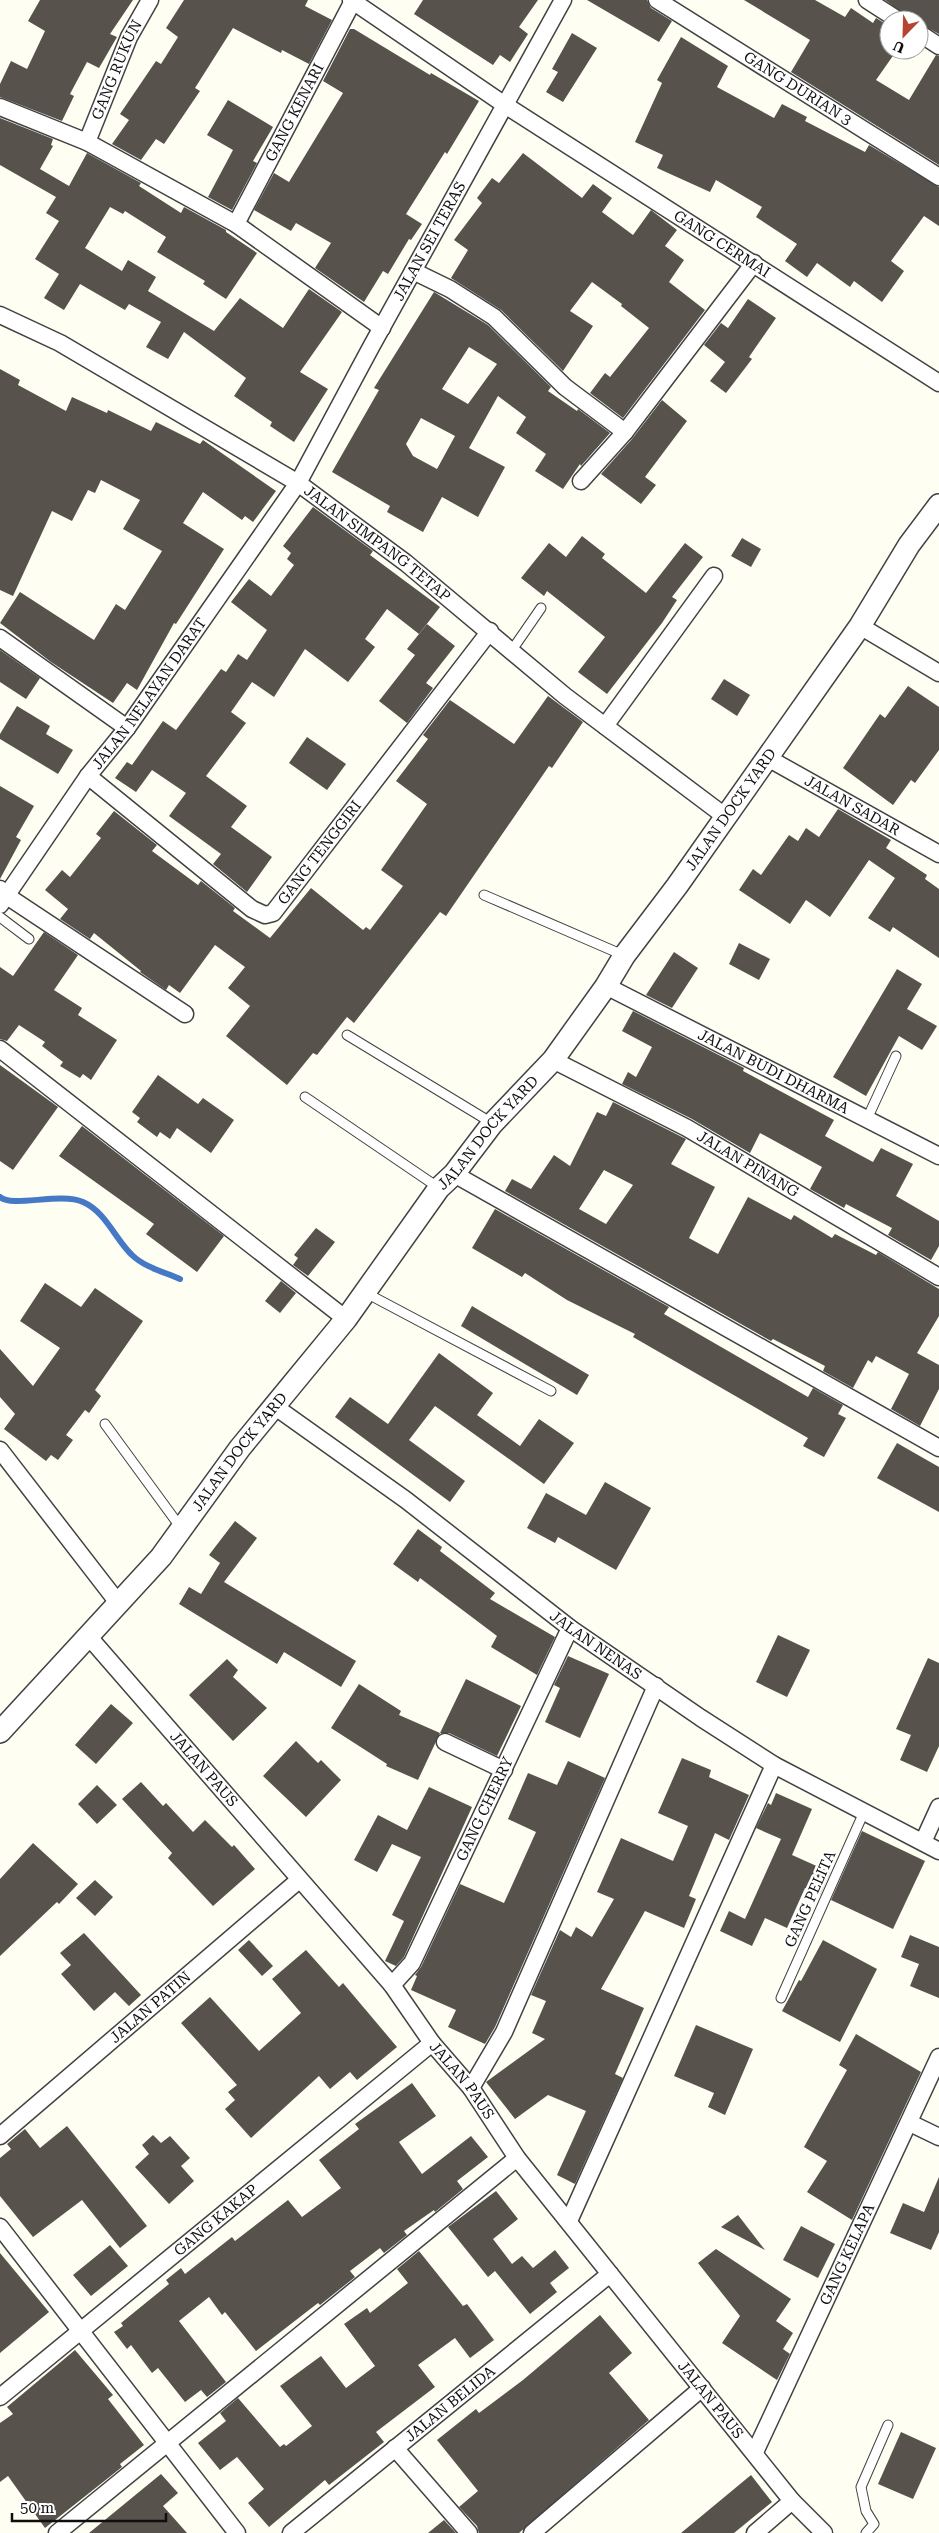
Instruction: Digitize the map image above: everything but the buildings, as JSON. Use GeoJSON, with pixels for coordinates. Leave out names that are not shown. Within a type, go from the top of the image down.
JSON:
{"type":"FeatureCollection","features":[{"type":"Feature","properties":{"kind":"street","name":"GANG RUKUN"},"geometry":{"type":"LineString","coordinates":[[87,142],[129,37],[150,0]]}},
{"type":"Feature","properties":{"kind":"street","name":"JALAN SEI TERAS"},"geometry":{"type":"LineString","coordinates":[[298,483],[563,0]]}},
{"type":"Feature","properties":{"kind":"street","name":"GANG DURIAN 3"},"geometry":{"type":"LineString","coordinates":[[657,0],[939,177]]}},
{"type":"Feature","properties":{"kind":"street"},"geometry":{"type":"LineString","coordinates":[[867,0],[882,10]]}},
{"type":"Feature","properties":{"kind":"street","name":"GANG CERMAI"},"geometry":{"type":"LineString","coordinates":[[352,1],[505,105],[939,383]]}},
{"type":"Feature","properties":{"kind":"street","name":"GANG KENARI"},"geometry":{"type":"LineString","coordinates":[[236,224],[352,1]]}},
{"type":"Feature","properties":{"kind":"street"},"geometry":{"type":"LineString","coordinates":[[0,107],[87,142],[236,224],[382,328]]}},
{"type":"Feature","properties":{"kind":"street"},"geometry":{"type":"LineString","coordinates":[[581,482],[625,432],[754,263]]}},
{"type":"Feature","properties":{"kind":"street"},"geometry":{"type":"LineString","coordinates":[[413,271],[450,288],[494,317],[565,387],[625,432]]}},
{"type":"Feature","properties":{"kind":"street","name":"JALAN SIMPANG TETAP"},"geometry":{"type":"LineString","coordinates":[[0,315],[60,343],[298,483],[406,563],[605,726],[726,817]]}},
{"type":"Feature","properties":{"kind":"street","name":"JALAN NELAYAN DARAT"},"geometry":{"type":"LineString","coordinates":[[2,897],[88,776],[127,728],[298,483]]}},
{"type":"Feature","properties":{"kind":"street","name":"JALAN DOCK YARD"},"geometry":{"type":"LineString","coordinates":[[0,1732],[89,1637],[160,1557],[240,1448],[346,1319],[446,1181],[492,1124],[553,1060],[606,986],[624,956],[726,817],[766,757],[860,626],[909,545],[939,504]]}},
{"type":"Feature","properties":{"kind":"street"},"geometry":{"type":"LineString","coordinates":[[605,726],[714,576]]}},
{"type":"Feature","properties":{"kind":"street"},"geometry":{"type":"LineString","coordinates":[[860,626],[883,637],[939,673]]}},
{"type":"Feature","properties":{"kind":"street","name":"GANG TENGGIRI"},"geometry":{"type":"LineString","coordinates":[[88,776],[252,909],[265,915],[273,913],[490,631]]}},
{"type":"Feature","properties":{"kind":"street"},"geometry":{"type":"LineString","coordinates":[[0,638],[127,728]]}},
{"type":"Feature","properties":{"kind":"street","name":"JALAN SADAR"},"geometry":{"type":"LineString","coordinates":[[766,757],[939,854]]}},
{"type":"Feature","properties":{"kind":"street"},"geometry":{"type":"LineString","coordinates":[[2,897],[185,1014]]}},
{"type":"Feature","properties":{"kind":"street","name":"JALAN BUDI DHARMA"},"geometry":{"type":"LineString","coordinates":[[606,986],[939,1156]]}},
{"type":"Feature","properties":{"kind":"street"},"geometry":{"type":"LineString","coordinates":[[0,1050],[346,1319]]}},
{"type":"Feature","properties":{"kind":"street","name":"JALAN PINANG"},"geometry":{"type":"LineString","coordinates":[[553,1060],[687,1128],[939,1277]]}},
{"type":"Feature","properties":{"kind":"street"},"geometry":{"type":"LineString","coordinates":[[446,1181],[939,1448]]}},
{"type":"Feature","properties":{"kind":"street","name":"JALAN NENAS"},"geometry":{"type":"LineString","coordinates":[[274,1406],[406,1500],[570,1628],[774,1765],[939,1851]]}},
{"type":"Feature","properties":{"kind":"street"},"geometry":{"type":"LineString","coordinates":[[0,1450],[119,1604]]}},
{"type":"Feature","properties":{"kind":"street","name":"GANG CHERRY"},"geometry":{"type":"LineString","coordinates":[[392,1985],[412,1963],[570,1628]]}},
{"type":"Feature","properties":{"kind":"street","name":"JALAN PAUS"},"geometry":{"type":"LineString","coordinates":[[89,1637],[392,1985],[432,2043],[471,2088],[517,2158],[570,2221],[610,2274],[755,2452],[792,2501],[824,2533]]}},
{"type":"Feature","properties":{"kind":"street"},"geometry":{"type":"LineString","coordinates":[[471,2088],[504,2032],[656,1686]]}},
{"type":"Feature","properties":{"kind":"street"},"geometry":{"type":"LineString","coordinates":[[445,1742],[504,1770]]}},
{"type":"Feature","properties":{"kind":"street"},"geometry":{"type":"LineString","coordinates":[[570,2221],[774,1765]]}},
{"type":"Feature","properties":{"kind":"street"},"geometry":{"type":"LineString","coordinates":[[923,1842],[939,1808]]}},
{"type":"Feature","properties":{"kind":"street","name":"JALAN PATIN"},"geometry":{"type":"LineString","coordinates":[[0,2136],[299,1880]]}},
{"type":"Feature","properties":{"kind":"street","name":"GANG KAKAP"},"geometry":{"type":"LineString","coordinates":[[0,2397],[432,2043]]}},
{"type":"Feature","properties":{"kind":"street","name":"GANG KELAPA"},"geometry":{"type":"LineString","coordinates":[[755,2452],[910,2123],[939,2057]]}},
{"type":"Feature","properties":{"kind":"street"},"geometry":{"type":"LineString","coordinates":[[910,2123],[939,2137]]}},
{"type":"Feature","properties":{"kind":"street"},"geometry":{"type":"LineString","coordinates":[[57,2533],[517,2158]]}},
{"type":"Feature","properties":{"kind":"street"},"geometry":{"type":"LineString","coordinates":[[0,2227],[237,2533]]}},
{"type":"Feature","properties":{"kind":"street","name":"JALAN BELIDA"},"geometry":{"type":"LineString","coordinates":[[290,2533],[610,2274]]}},
{"type":"Feature","properties":{"kind":"street"},"geometry":{"type":"LineString","coordinates":[[532,2533],[702,2388]]}},
{"type":"Feature","properties":{"kind":"street"},"geometry":{"type":"LineString","coordinates":[[395,2448],[469,2533]]}},
{"type":"Feature","properties":{"kind":"street"},"geometry":{"type":"LineString","coordinates":[[755,2533],[792,2501]]}},
{"type":"Feature","properties":{"kind":"lane"},"geometry":{"type":"LineString","coordinates":[[512,650],[541,608]]}},
{"type":"Feature","properties":{"kind":"lane"},"geometry":{"type":"LineString","coordinates":[[484,895],[624,956]]}},
{"type":"Feature","properties":{"kind":"lane"},"geometry":{"type":"LineString","coordinates":[[0,918],[29,939]]}},
{"type":"Feature","properties":{"kind":"lane"},"geometry":{"type":"LineString","coordinates":[[347,1035],[492,1124]]}},
{"type":"Feature","properties":{"kind":"lane"},"geometry":{"type":"LineString","coordinates":[[867,1119],[896,1056]]}},
{"type":"Feature","properties":{"kind":"lane"},"geometry":{"type":"LineString","coordinates":[[305,1097],[446,1181]]}},
{"type":"Feature","properties":{"kind":"lane"},"geometry":{"type":"LineString","coordinates":[[364,1292],[551,1391]]}},
{"type":"Feature","properties":{"kind":"lane"},"geometry":{"type":"LineString","coordinates":[[105,1424],[182,1528]]}},
{"type":"Feature","properties":{"kind":"lane","name":"GANG PELITA"},"geometry":{"type":"LineString","coordinates":[[781,1998],[864,1812]]}},
{"type":"Feature","properties":{"kind":"lane"},"geometry":{"type":"LineString","coordinates":[[866,2533],[874,2524],[864,2506],[861,2487],[888,2425]]}},
{"type":"Feature","properties":{"kind":"waterway"},"geometry":{"type":"LineString","coordinates":[[0,1197],[15,1201],[73,1199],[83,1202],[98,1212],[126,1249],[137,1259],[148,1266],[180,1279]]}}]}
